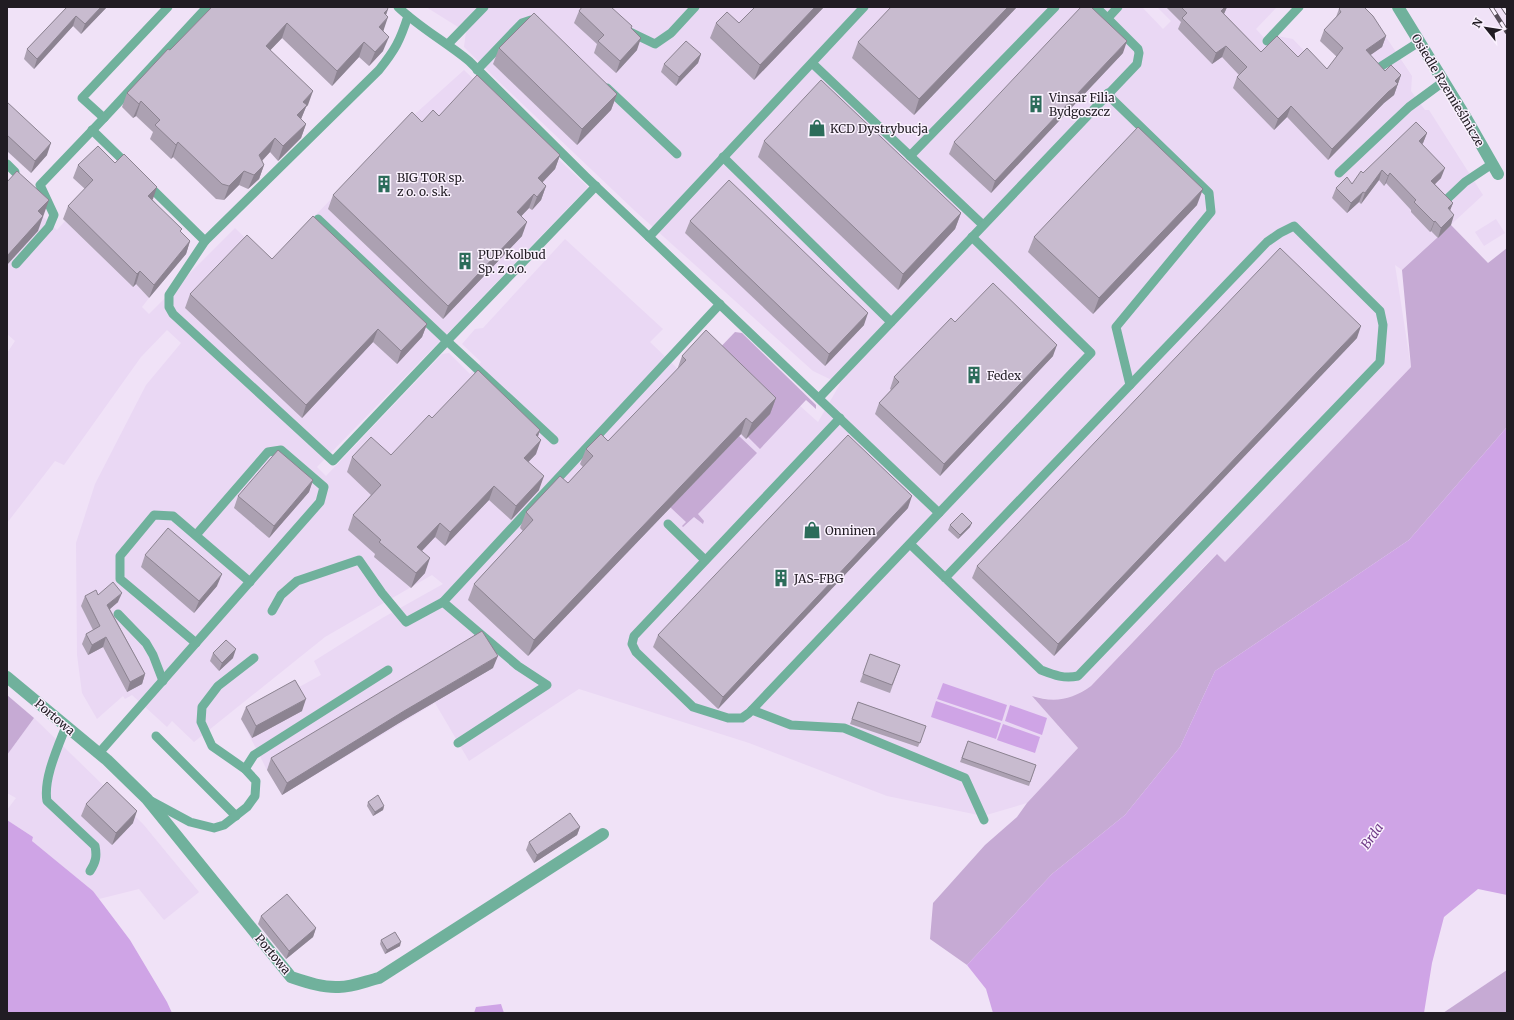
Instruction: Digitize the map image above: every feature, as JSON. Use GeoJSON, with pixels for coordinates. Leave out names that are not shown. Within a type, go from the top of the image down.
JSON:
{"type":"FeatureCollection","features":[{"type":"Feature","properties":{"kind":"street","name":"Osiedle Rzemieślnicze"},"geometry":{"type":"LineString","coordinates":[[1398,7],[1495,169]]}},
{"type":"Feature","properties":{"kind":"street","name":"Portowa"},"geometry":{"type":"LineString","coordinates":[[7,677],[99,753],[147,799],[291,977],[302,981],[322,986],[339,987],[379,978],[603,834]]}},
{"type":"Feature","properties":{"kind":"lane"},"geometry":{"type":"LineString","coordinates":[[104,118],[82,98],[168,7]]}},
{"type":"Feature","properties":{"kind":"lane"},"geometry":{"type":"LineString","coordinates":[[16,264],[49,227],[54,215],[40,185],[207,7]]}},
{"type":"Feature","properties":{"kind":"lane"},"geometry":{"type":"LineString","coordinates":[[398,7],[408,16],[448,44],[477,70],[649,237],[939,513]]}},
{"type":"Feature","properties":{"kind":"lane"},"geometry":{"type":"LineString","coordinates":[[448,44],[484,7]]}},
{"type":"Feature","properties":{"kind":"lane"},"geometry":{"type":"LineString","coordinates":[[625,28],[631,33],[655,44],[671,33],[695,7]]}},
{"type":"Feature","properties":{"kind":"lane"},"geometry":{"type":"LineString","coordinates":[[649,237],[864,7]]}},
{"type":"Feature","properties":{"kind":"lane"},"geometry":{"type":"LineString","coordinates":[[910,156],[1055,7]]}},
{"type":"Feature","properties":{"kind":"lane"},"geometry":{"type":"LineString","coordinates":[[819,398],[1137,64],[1139,53],[1138,49],[1096,7]]}},
{"type":"Feature","properties":{"kind":"lane"},"geometry":{"type":"LineString","coordinates":[[1108,19],[1118,7]]}},
{"type":"Feature","properties":{"kind":"lane"},"geometry":{"type":"LineString","coordinates":[[1267,41],[1299,7]]}},
{"type":"Feature","properties":{"kind":"lane"},"geometry":{"type":"LineString","coordinates":[[408,16],[394,52],[379,70],[205,241],[169,295],[169,307],[173,314],[333,461],[596,186]]}},
{"type":"Feature","properties":{"kind":"lane"},"geometry":{"type":"LineString","coordinates":[[477,70],[522,23],[531,20],[537,21],[543,26]]}},
{"type":"Feature","properties":{"kind":"lane"},"geometry":{"type":"LineString","coordinates":[[1380,67],[1419,42]]}},
{"type":"Feature","properties":{"kind":"lane"},"geometry":{"type":"LineString","coordinates":[[812,63],[983,226]]}},
{"type":"Feature","properties":{"kind":"lane"},"geometry":{"type":"LineString","coordinates":[[599,80],[678,154]]}},
{"type":"Feature","properties":{"kind":"lane"},"geometry":{"type":"LineString","coordinates":[[1339,173],[1409,108],[1443,82]]}},
{"type":"Feature","properties":{"kind":"lane"},"geometry":{"type":"LineString","coordinates":[[1108,93],[1113,100],[1209,193],[1211,212],[1116,327],[1130,385]]}},
{"type":"Feature","properties":{"kind":"lane"},"geometry":{"type":"LineString","coordinates":[[92,130],[132,169]]}},
{"type":"Feature","properties":{"kind":"lane"},"geometry":{"type":"LineString","coordinates":[[723,157],[891,322]]}},
{"type":"Feature","properties":{"kind":"lane"},"geometry":{"type":"LineString","coordinates":[[7,164],[15,172]]}},
{"type":"Feature","properties":{"kind":"lane"},"geometry":{"type":"LineString","coordinates":[[1446,200],[1465,182],[1495,169]]}},
{"type":"Feature","properties":{"kind":"lane"},"geometry":{"type":"LineString","coordinates":[[143,180],[205,241]]}},
{"type":"Feature","properties":{"kind":"lane"},"geometry":{"type":"LineString","coordinates":[[318,219],[554,440]]}},
{"type":"Feature","properties":{"kind":"lane"},"geometry":{"type":"LineString","coordinates":[[910,544],[945,578],[1041,670],[1064,677],[1078,676],[1380,362],[1383,325],[1380,312],[1294,226],[1280,232],[1267,242],[945,578]]}},
{"type":"Feature","properties":{"kind":"lane"},"geometry":{"type":"LineString","coordinates":[[840,418],[634,636],[632,644],[636,652],[694,707],[728,718],[742,718],[752,710],[1091,353],[972,237]]}},
{"type":"Feature","properties":{"kind":"lane"},"geometry":{"type":"LineString","coordinates":[[272,612],[281,595],[297,581],[359,560],[382,593],[406,622],[443,602],[720,304]]}},
{"type":"Feature","properties":{"kind":"lane"},"geometry":{"type":"LineString","coordinates":[[99,753],[320,502],[324,487],[281,450],[268,452],[196,535]]}},
{"type":"Feature","properties":{"kind":"lane"},"geometry":{"type":"LineString","coordinates":[[196,644],[120,578],[120,556],[154,515],[173,516],[250,582]]}},
{"type":"Feature","properties":{"kind":"lane"},"geometry":{"type":"LineString","coordinates":[[668,524],[705,560]]}},
{"type":"Feature","properties":{"kind":"lane"},"geometry":{"type":"LineString","coordinates":[[443,602],[518,666],[547,685],[458,743]]}},
{"type":"Feature","properties":{"kind":"lane"},"geometry":{"type":"LineString","coordinates":[[118,614],[146,643],[153,655],[163,681]]}},
{"type":"Feature","properties":{"kind":"lane"},"geometry":{"type":"LineString","coordinates":[[147,799],[190,822],[214,828],[224,825],[247,807],[255,796],[256,781],[245,769],[212,746],[201,722],[202,707],[218,686],[254,658]]}},
{"type":"Feature","properties":{"kind":"lane"},"geometry":{"type":"LineString","coordinates":[[245,769],[254,755],[388,670]]}},
{"type":"Feature","properties":{"kind":"lane"},"geometry":{"type":"LineString","coordinates":[[752,710],[791,725],[844,728],[965,778],[984,820]]}},
{"type":"Feature","properties":{"kind":"lane"},"geometry":{"type":"LineString","coordinates":[[66,726],[48,779],[46,797],[47,801],[56,811],[95,846],[97,854],[95,864],[90,871]]}},
{"type":"Feature","properties":{"kind":"lane"},"geometry":{"type":"LineString","coordinates":[[156,736],[236,816]]}},
{"type":"Feature","properties":{"kind":"shaded area"},"geometry":{"type":"Polygon","coordinates":[[[426,7],[1142,7],[1163,29],[1171,21],[1157,7],[1277,7],[1256,29],[1267,41],[1272,35],[1293,39],[1327,75],[1378,25],[1412,76],[1411,91],[1425,110],[1429,110],[1483,195],[1402,270],[1395,265],[1411,367],[1225,562],[1216,554],[1091,686],[1073,697],[1061,700],[1051,700],[1032,696],[1078,748],[1027,803],[983,816],[887,796],[749,743],[579,689],[469,761],[435,703],[282,795],[267,770],[241,719],[321,675],[314,661],[384,617],[443,584],[432,575],[325,637],[194,742],[172,721],[167,727],[132,695],[125,699],[123,696],[97,719],[82,693],[77,655],[76,543],[95,484],[146,385],[181,343],[167,330],[141,357],[64,465],[55,461],[7,523],[7,353],[15,341],[7,334],[7,182],[57,230],[65,221],[133,287],[136,284],[149,298],[142,307],[149,314],[235,228],[270,262],[405,123],[464,70],[588,187],[317,467],[326,476],[442,354],[449,353],[470,374],[481,362],[462,344],[475,329],[483,328],[565,239],[663,329],[650,342],[678,369],[712,357],[732,336],[799,405],[818,422],[840,384],[813,371],[635,211],[464,47],[466,32],[426,7]]]}},
{"type":"Feature","properties":{"kind":"shaded area"},"geometry":{"type":"Polygon","coordinates":[[[1496,219],[1505,233],[1484,246],[1475,232],[1496,219]]]}},
{"type":"Feature","properties":{"kind":"shaded area"},"geometry":{"type":"Polygon","coordinates":[[[1451,225],[1488,263],[1507,248],[1507,427],[1409,540],[1215,671],[1180,747],[1125,815],[1052,874],[967,965],[930,939],[933,903],[985,845],[1017,817],[1027,803],[1078,748],[1032,696],[1055,700],[1063,699],[1084,691],[1091,686],[1217,554],[1225,562],[1411,367],[1402,270],[1451,225]]]}},
{"type":"Feature","properties":{"kind":"shaded area"},"geometry":{"type":"Polygon","coordinates":[[[735,332],[742,333],[816,405],[816,409],[806,400],[760,449],[748,437],[711,357],[735,332]]]}},
{"type":"Feature","properties":{"kind":"shaded area"},"geometry":{"type":"Polygon","coordinates":[[[739,436],[757,453],[698,514],[704,521],[703,524],[694,517],[683,527],[682,526],[686,522],[670,507],[739,436]]]}},
{"type":"Feature","properties":{"kind":"shaded area"},"geometry":{"type":"Polygon","coordinates":[[[7,695],[34,718],[7,755],[7,695]]]}},
{"type":"Feature","properties":{"kind":"shaded area"},"geometry":{"type":"Polygon","coordinates":[[[34,718],[143,824],[199,892],[164,920],[139,889],[99,899],[93,891],[32,841],[33,837],[7,820],[7,810],[16,798],[7,793],[7,755],[34,718]]]}},
{"type":"Feature","properties":{"kind":"shaded area"},"geometry":{"type":"Polygon","coordinates":[[[1507,970],[1507,1013],[1443,1013],[1507,970]]]}},
{"type":"Feature","properties":{"kind":"water","name":"Brda"},"geometry":{"type":"Polygon","coordinates":[[[1507,427],[1507,895],[1478,889],[1444,917],[1432,963],[1424,1013],[993,1013],[986,989],[967,965],[1052,874],[1125,815],[1180,747],[1215,671],[1409,540],[1507,427]]]}},
{"type":"Feature","properties":{"kind":"water"},"geometry":{"type":"Polygon","coordinates":[[[943,683],[1007,705],[1002,721],[937,699],[943,683]]]}},
{"type":"Feature","properties":{"kind":"water"},"geometry":{"type":"Polygon","coordinates":[[[936,701],[1001,723],[996,739],[931,717],[936,701]]]}},
{"type":"Feature","properties":{"kind":"water"},"geometry":{"type":"Polygon","coordinates":[[[1010,705],[1047,718],[1042,735],[1005,721],[1010,705]]]}},
{"type":"Feature","properties":{"kind":"water"},"geometry":{"type":"Polygon","coordinates":[[[1003,724],[1040,737],[1035,753],[997,740],[1003,724]]]}},
{"type":"Feature","properties":{"kind":"water"},"geometry":{"type":"Polygon","coordinates":[[[7,820],[33,837],[32,841],[93,891],[130,940],[172,1013],[7,1013],[7,820]]]}},
{"type":"Feature","properties":{"kind":"water"},"geometry":{"type":"Polygon","coordinates":[[[501,1004],[504,1013],[474,1013],[476,1007],[501,1004]]]}},
{"type":"Feature","properties":{"kind":"building"},"geometry":{"type":"Polygon","coordinates":[[[67,7],[101,7],[85,24],[76,16],[37,59],[27,49],[67,7]]]}},
{"type":"Feature","properties":{"kind":"building"},"geometry":{"type":"Polygon","coordinates":[[[212,7],[387,7],[388,9],[384,13],[388,17],[379,27],[389,37],[375,52],[364,42],[337,71],[287,23],[266,46],[313,91],[303,102],[307,105],[297,115],[306,124],[283,146],[275,138],[259,155],[264,165],[254,175],[244,171],[229,186],[222,184],[178,142],[176,145],[155,125],[160,120],[141,101],[139,104],[127,93],[168,49],[170,50],[212,7]]]}},
{"type":"Feature","properties":{"kind":"building"},"geometry":{"type":"Polygon","coordinates":[[[582,7],[611,7],[632,26],[631,28],[641,38],[620,61],[598,41],[604,35],[579,11],[582,7]]]}},
{"type":"Feature","properties":{"kind":"building"},"geometry":{"type":"Polygon","coordinates":[[[755,7],[815,7],[760,65],[716,23],[727,12],[739,23],[755,7]]]}},
{"type":"Feature","properties":{"kind":"building"},"geometry":{"type":"Polygon","coordinates":[[[891,7],[1008,7],[919,99],[858,42],[891,7]]]}},
{"type":"Feature","properties":{"kind":"building","name":"Vinsar Filia Bydgoszcz"},"geometry":{"type":"Polygon","coordinates":[[[1081,7],[1091,7],[1127,41],[995,181],[954,142],[1081,7]]]}},
{"type":"Feature","properties":{"kind":"building"},"geometry":{"type":"Polygon","coordinates":[[[1181,7],[1225,7],[1221,11],[1261,52],[1277,36],[1298,57],[1307,48],[1327,69],[1343,48],[1324,30],[1341,12],[1339,9],[1341,7],[1364,7],[1373,16],[1386,36],[1366,50],[1385,71],[1391,65],[1401,75],[1395,81],[1398,84],[1388,92],[1332,149],[1291,106],[1278,119],[1237,77],[1247,67],[1226,46],[1216,53],[1182,18],[1187,13],[1181,7]]]}},
{"type":"Feature","properties":{"kind":"building"},"geometry":{"type":"Polygon","coordinates":[[[534,13],[617,94],[582,129],[499,48],[534,13]]]}},
{"type":"Feature","properties":{"kind":"building"},"geometry":{"type":"Polygon","coordinates":[[[686,41],[701,54],[679,77],[664,64],[686,41]]]}},
{"type":"Feature","properties":{"kind":"building"},"geometry":{"type":"Polygon","coordinates":[[[477,75],[560,155],[538,178],[546,186],[537,197],[534,194],[517,212],[527,222],[448,306],[333,195],[412,112],[422,122],[433,110],[439,116],[477,75]]]}},
{"type":"Feature","properties":{"kind":"building"},"geometry":{"type":"Polygon","coordinates":[[[821,80],[961,213],[903,274],[764,141],[821,80]]]}},
{"type":"Feature","properties":{"kind":"building"},"geometry":{"type":"Polygon","coordinates":[[[7,102],[51,143],[35,161],[7,135],[7,102]]]}},
{"type":"Feature","properties":{"kind":"building"},"geometry":{"type":"Polygon","coordinates":[[[1416,122],[1427,133],[1419,141],[1445,168],[1431,181],[1453,203],[1448,208],[1454,215],[1441,228],[1414,202],[1416,200],[1390,173],[1388,176],[1382,170],[1365,193],[1363,192],[1351,203],[1336,188],[1347,177],[1352,184],[1361,171],[1363,173],[1416,122]]]}},
{"type":"Feature","properties":{"kind":"building"},"geometry":{"type":"Polygon","coordinates":[[[1138,127],[1203,189],[1099,298],[1034,237],[1138,127]]]}},
{"type":"Feature","properties":{"kind":"building"},"geometry":{"type":"Polygon","coordinates":[[[98,146],[115,163],[124,154],[157,187],[148,196],[182,229],[180,231],[190,241],[154,285],[140,271],[137,274],[68,206],[93,180],[78,165],[98,146]]]}},
{"type":"Feature","properties":{"kind":"building"},"geometry":{"type":"Polygon","coordinates":[[[17,171],[49,200],[38,211],[43,216],[7,256],[7,182],[17,171]]]}},
{"type":"Feature","properties":{"kind":"building"},"geometry":{"type":"Polygon","coordinates":[[[729,180],[868,313],[829,354],[690,221],[729,180]]]}},
{"type":"Feature","properties":{"kind":"building"},"geometry":{"type":"Polygon","coordinates":[[[313,216],[427,324],[401,351],[378,329],[306,405],[190,294],[247,235],[272,259],[313,216]]]}},
{"type":"Feature","properties":{"kind":"building"},"geometry":{"type":"Polygon","coordinates":[[[1280,248],[1361,326],[1058,644],[977,566],[1280,248]]]}},
{"type":"Feature","properties":{"kind":"building","name":"Fedex"},"geometry":{"type":"Polygon","coordinates":[[[993,283],[1057,345],[944,464],[879,403],[899,382],[894,377],[951,318],[955,322],[993,283]]]}},
{"type":"Feature","properties":{"kind":"building"},"geometry":{"type":"Polygon","coordinates":[[[706,330],[776,398],[752,423],[746,418],[534,640],[474,584],[533,520],[526,512],[560,476],[568,483],[593,456],[586,449],[601,434],[608,441],[686,360],[682,356],[706,330]]]}},
{"type":"Feature","properties":{"kind":"building"},"geometry":{"type":"Polygon","coordinates":[[[478,370],[540,430],[536,435],[541,440],[524,458],[544,476],[516,506],[494,486],[450,532],[440,523],[417,547],[430,558],[416,573],[379,542],[381,540],[353,515],[381,485],[352,457],[371,437],[391,455],[429,415],[432,418],[478,370]]]}},
{"type":"Feature","properties":{"kind":"building","name":"JAS-FBG"},"geometry":{"type":"Polygon","coordinates":[[[848,435],[912,496],[723,697],[658,635],[848,435]]]}},
{"type":"Feature","properties":{"kind":"building"},"geometry":{"type":"Polygon","coordinates":[[[278,450],[313,480],[274,526],[238,496],[278,450]]]}},
{"type":"Feature","properties":{"kind":"building"},"geometry":{"type":"Polygon","coordinates":[[[962,513],[972,523],[960,535],[950,525],[962,513]]]}},
{"type":"Feature","properties":{"kind":"building"},"geometry":{"type":"Polygon","coordinates":[[[168,528],[222,574],[199,601],[145,555],[168,528]]]}},
{"type":"Feature","properties":{"kind":"building"},"geometry":{"type":"Polygon","coordinates":[[[113,582],[122,593],[107,605],[145,674],[130,682],[106,637],[92,645],[86,634],[100,626],[85,596],[96,590],[98,595],[113,582]]]}},
{"type":"Feature","properties":{"kind":"building"},"geometry":{"type":"Polygon","coordinates":[[[482,631],[498,656],[404,711],[287,783],[271,758],[482,631]]]}},
{"type":"Feature","properties":{"kind":"building"},"geometry":{"type":"Polygon","coordinates":[[[226,640],[236,649],[222,663],[213,653],[226,640]]]}},
{"type":"Feature","properties":{"kind":"building"},"geometry":{"type":"Polygon","coordinates":[[[870,654],[900,665],[892,685],[863,674],[870,654]]]}},
{"type":"Feature","properties":{"kind":"building"},"geometry":{"type":"Polygon","coordinates":[[[295,680],[306,699],[256,726],[246,707],[295,680]]]}},
{"type":"Feature","properties":{"kind":"building"},"geometry":{"type":"Polygon","coordinates":[[[858,702],[926,726],[920,743],[852,719],[858,702]]]}},
{"type":"Feature","properties":{"kind":"building"},"geometry":{"type":"Polygon","coordinates":[[[968,741],[1036,765],[1030,782],[962,758],[968,741]]]}},
{"type":"Feature","properties":{"kind":"building"},"geometry":{"type":"Polygon","coordinates":[[[107,782],[137,811],[116,833],[86,804],[107,782]]]}},
{"type":"Feature","properties":{"kind":"building"},"geometry":{"type":"Polygon","coordinates":[[[378,795],[384,806],[375,812],[368,802],[378,795]]]}},
{"type":"Feature","properties":{"kind":"building"},"geometry":{"type":"Polygon","coordinates":[[[570,813],[580,827],[537,855],[529,842],[570,813]]]}},
{"type":"Feature","properties":{"kind":"building"},"geometry":{"type":"Polygon","coordinates":[[[287,894],[316,928],[289,951],[261,916],[287,894]]]}},
{"type":"Feature","properties":{"kind":"building"},"geometry":{"type":"Polygon","coordinates":[[[395,932],[401,942],[387,950],[381,940],[395,932]]]}},
{"type":"Feature","properties":{"kind":"railway"},"geometry":{"type":"LineString","coordinates":[[1491,7],[1507,32]]}},
{"type":"Feature","properties":{"kind":"railway"},"geometry":{"type":"LineString","coordinates":[[1503,7],[1507,13]]}},
{"type":"Feature","properties":{"kind":"place","name":"Vinsar Filia Bydgoszcz"},"geometry":{"type":"Point","coordinates":[1036,104]}},
{"type":"Feature","properties":{"kind":"place","name":"KCD Dystrybucja"},"geometry":{"type":"Point","coordinates":[817,128]}},
{"type":"Feature","properties":{"kind":"place","name":"BIG TOR sp. z o. o. s.k."},"geometry":{"type":"Point","coordinates":[384,184]}},
{"type":"Feature","properties":{"kind":"place","name":"PUP Kolbud Sp. z o.o."},"geometry":{"type":"Point","coordinates":[465,261]}},
{"type":"Feature","properties":{"kind":"place","name":"Fedex"},"geometry":{"type":"Point","coordinates":[974,375]}},
{"type":"Feature","properties":{"kind":"place","name":"Onninen"},"geometry":{"type":"Point","coordinates":[812,530]}},
{"type":"Feature","properties":{"kind":"place","name":"JAS-FBG"},"geometry":{"type":"Point","coordinates":[781,578]}}]}
